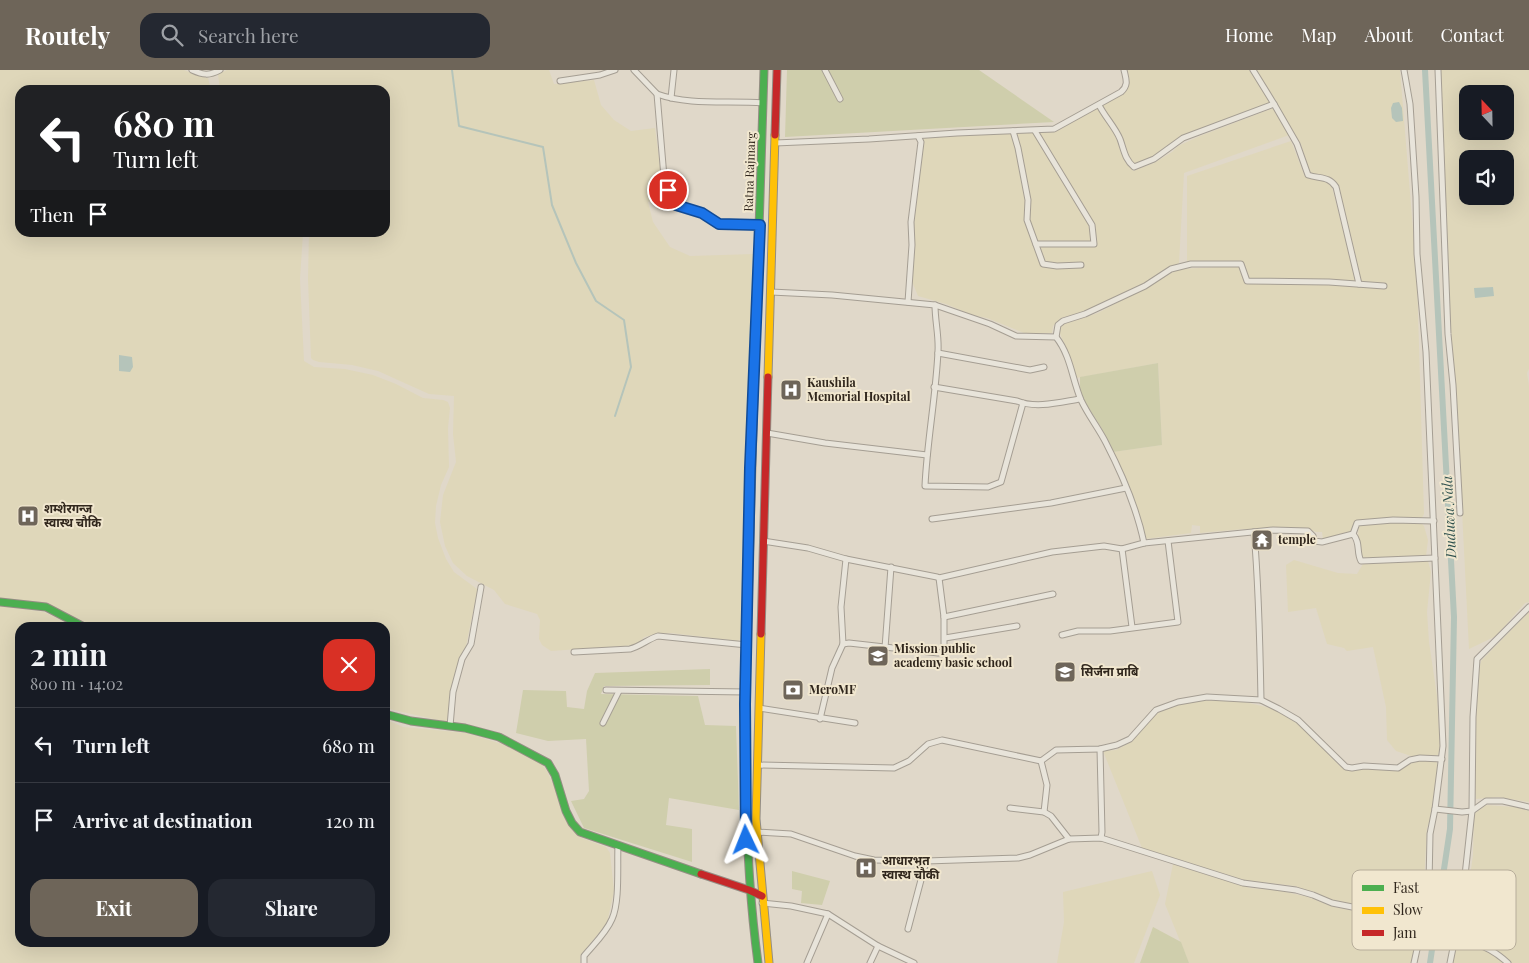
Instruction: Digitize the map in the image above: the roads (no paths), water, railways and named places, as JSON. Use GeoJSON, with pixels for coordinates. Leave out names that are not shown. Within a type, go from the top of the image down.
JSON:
{"type":"FeatureCollection","features":[{"type":"Feature","properties":{"kind":"main road","name":"Ratna Rajmarg"},"geometry":{"type":"LineString","coordinates":[[758,963],[749,890],[745,823],[746,645],[750,468],[764,70]]}},
{"type":"Feature","properties":{"kind":"main road","name":"Ratna Rajmarg"},"geometry":{"type":"LineString","coordinates":[[770,963],[762,900],[757,832],[757,765],[777,70]]}},
{"type":"Feature","properties":{"kind":"main road"},"geometry":{"type":"LineString","coordinates":[[0,602],[46,607],[75,622]]}},
{"type":"Feature","properties":{"kind":"main road"},"geometry":{"type":"LineString","coordinates":[[390,715],[411,721],[465,728],[499,737],[548,763],[555,775],[566,811],[572,823],[580,832],[749,890],[762,900]]}},
{"type":"Feature","properties":{"kind":"street"},"geometry":{"type":"LineString","coordinates":[[192,70],[200,74],[211,74],[220,70]]}},
{"type":"Feature","properties":{"kind":"street"},"geometry":{"type":"LineString","coordinates":[[560,81],[600,75],[615,70]]}},
{"type":"Feature","properties":{"kind":"street"},"geometry":{"type":"LineString","coordinates":[[634,70],[657,94],[671,98],[763,103]]}},
{"type":"Feature","properties":{"kind":"street"},"geometry":{"type":"LineString","coordinates":[[671,98],[674,70]]}},
{"type":"Feature","properties":{"kind":"street"},"geometry":{"type":"LineString","coordinates":[[825,70],[840,99]]}},
{"type":"Feature","properties":{"kind":"street"},"geometry":{"type":"LineString","coordinates":[[775,143],[1054,129],[1099,105],[1125,88],[1128,82],[1124,70]]}},
{"type":"Feature","properties":{"kind":"street"},"geometry":{"type":"LineString","coordinates":[[1253,70],[1297,144],[1308,175],[1329,179],[1336,187],[1358,284]]}},
{"type":"Feature","properties":{"kind":"street"},"geometry":{"type":"LineString","coordinates":[[1404,70],[1410,104],[1418,254],[1427,360],[1440,672],[1442,760],[1430,834],[1429,870]]}},
{"type":"Feature","properties":{"kind":"street"},"geometry":{"type":"LineString","coordinates":[[1438,70],[1448,334],[1460,513]]}},
{"type":"Feature","properties":{"kind":"street"},"geometry":{"type":"LineString","coordinates":[[657,94],[664,177],[676,205],[702,213],[719,224],[760,225]]}},
{"type":"Feature","properties":{"kind":"street"},"geometry":{"type":"LineString","coordinates":[[1099,105],[1120,139],[1129,163],[1134,167],[1154,159],[1183,138],[1274,104]]}},
{"type":"Feature","properties":{"kind":"street"},"geometry":{"type":"LineString","coordinates":[[1013,131],[1028,200],[1027,220],[1043,264],[1057,266],[1081,265]]}},
{"type":"Feature","properties":{"kind":"street"},"geometry":{"type":"LineString","coordinates":[[1035,131],[1092,225],[1094,244],[1036,244]]}},
{"type":"Feature","properties":{"kind":"street"},"geometry":{"type":"LineString","coordinates":[[908,302],[912,244],[911,222],[921,142],[918,136]]}},
{"type":"Feature","properties":{"kind":"street"},"geometry":{"type":"LineString","coordinates":[[1144,543],[1139,520],[1107,445],[1080,399],[1067,353],[1056,337],[1058,325],[1063,321],[1085,314],[1145,286],[1170,269],[1182,266],[1241,264],[1247,281],[1384,286]]}},
{"type":"Feature","properties":{"kind":"street"},"geometry":{"type":"LineString","coordinates":[[771,292],[832,295],[935,305],[990,324],[1016,336],[1056,337]]}},
{"type":"Feature","properties":{"kind":"street"},"geometry":{"type":"LineString","coordinates":[[935,305],[939,336],[925,486],[988,487],[1002,482],[1023,403]]}},
{"type":"Feature","properties":{"kind":"street"},"geometry":{"type":"LineString","coordinates":[[938,353],[1030,370],[1044,367]]}},
{"type":"Feature","properties":{"kind":"street"},"geometry":{"type":"LineString","coordinates":[[934,387],[1023,403],[1050,404],[1080,399]]}},
{"type":"Feature","properties":{"kind":"street"},"geometry":{"type":"LineString","coordinates":[[767,433],[825,443],[927,455]]}},
{"type":"Feature","properties":{"kind":"street"},"geometry":{"type":"LineString","coordinates":[[932,519],[1051,503],[1126,488]]}},
{"type":"Feature","properties":{"kind":"street"},"geometry":{"type":"LineString","coordinates":[[1353,534],[1357,523],[1393,520],[1434,521]]}},
{"type":"Feature","properties":{"kind":"street"},"geometry":{"type":"LineString","coordinates":[[764,541],[808,548],[940,578],[1052,552],[1104,546],[1122,549],[1144,543],[1273,530],[1308,531],[1313,536],[1314,541],[1322,542],[1353,534]]}},
{"type":"Feature","properties":{"kind":"street"},"geometry":{"type":"LineString","coordinates":[[1254,532],[1259,585],[1258,621],[1261,700]]}},
{"type":"Feature","properties":{"kind":"street"},"geometry":{"type":"LineString","coordinates":[[1353,534],[1358,540],[1359,558],[1361,561],[1435,558]]}},
{"type":"Feature","properties":{"kind":"street"},"geometry":{"type":"LineString","coordinates":[[1062,635],[1078,631],[1110,631],[1178,622],[1168,541]]}},
{"type":"Feature","properties":{"kind":"street"},"geometry":{"type":"LineString","coordinates":[[1122,549],[1132,627]]}},
{"type":"Feature","properties":{"kind":"street"},"geometry":{"type":"LineString","coordinates":[[820,718],[832,668],[843,644],[841,607],[846,558]]}},
{"type":"Feature","properties":{"kind":"street"},"geometry":{"type":"LineString","coordinates":[[886,648],[891,567]]}},
{"type":"Feature","properties":{"kind":"street"},"geometry":{"type":"LineString","coordinates":[[843,644],[944,652],[944,617],[940,578]]}},
{"type":"Feature","properties":{"kind":"street"},"geometry":{"type":"LineString","coordinates":[[450,726],[453,692],[462,659],[471,644],[481,587]]}},
{"type":"Feature","properties":{"kind":"street"},"geometry":{"type":"LineString","coordinates":[[944,617],[1053,594]]}},
{"type":"Feature","properties":{"kind":"street"},"geometry":{"type":"LineString","coordinates":[[1466,870],[1472,811],[1472,736],[1477,659],[1529,608]]}},
{"type":"Feature","properties":{"kind":"street"},"geometry":{"type":"LineString","coordinates":[[945,638],[1017,626]]}},
{"type":"Feature","properties":{"kind":"street"},"geometry":{"type":"LineString","coordinates":[[574,652],[630,649],[638,647],[649,638],[658,636],[746,645]]}},
{"type":"Feature","properties":{"kind":"street"},"geometry":{"type":"LineString","coordinates":[[606,690],[746,692]]}},
{"type":"Feature","properties":{"kind":"street"},"geometry":{"type":"LineString","coordinates":[[603,723],[619,691]]}},
{"type":"Feature","properties":{"kind":"street"},"geometry":{"type":"LineString","coordinates":[[757,765],[894,768],[909,762],[928,744],[942,740],[1040,761],[1056,750],[1100,749],[1117,745],[1130,739],[1156,710],[1178,702],[1207,697],[1261,700],[1298,720],[1346,767],[1398,768],[1410,760],[1420,758],[1442,760]]}},
{"type":"Feature","properties":{"kind":"street"},"geometry":{"type":"LineString","coordinates":[[758,708],[855,722]]}},
{"type":"Feature","properties":{"kind":"street"},"geometry":{"type":"LineString","coordinates":[[1100,749],[1101,838]]}},
{"type":"Feature","properties":{"kind":"street"},"geometry":{"type":"LineString","coordinates":[[1040,761],[1047,785],[1044,812]]}},
{"type":"Feature","properties":{"kind":"street"},"geometry":{"type":"LineString","coordinates":[[1435,809],[1462,812],[1472,811],[1486,800],[1503,801],[1529,807]]}},
{"type":"Feature","properties":{"kind":"street"},"geometry":{"type":"LineString","coordinates":[[1010,808],[1044,812],[1051,816],[1069,839]]}},
{"type":"Feature","properties":{"kind":"street"},"geometry":{"type":"LineString","coordinates":[[757,832],[791,834],[855,856],[874,860],[926,861],[1018,858],[1069,839],[1101,838],[1243,883],[1296,890],[1332,902],[1352,906]]}},
{"type":"Feature","properties":{"kind":"street"},"geometry":{"type":"LineString","coordinates":[[584,963],[584,956],[603,934],[613,917],[618,884],[618,845]]}},
{"type":"Feature","properties":{"kind":"street"},"geometry":{"type":"LineString","coordinates":[[908,929],[926,861]]}},
{"type":"Feature","properties":{"kind":"street"},"geometry":{"type":"LineString","coordinates":[[762,900],[828,914],[878,946],[914,963]]}},
{"type":"Feature","properties":{"kind":"street"},"geometry":{"type":"LineString","coordinates":[[807,963],[828,914]]}},
{"type":"Feature","properties":{"kind":"street"},"geometry":{"type":"LineString","coordinates":[[870,963],[878,946]]}},
{"type":"Feature","properties":{"kind":"street"},"geometry":{"type":"LineString","coordinates":[[1414,963],[1417,950]]}},
{"type":"Feature","properties":{"kind":"street"},"geometry":{"type":"LineString","coordinates":[[1450,963],[1452,950]]}},
{"type":"Feature","properties":{"kind":"street"},"geometry":{"type":"LineString","coordinates":[[1491,950],[1508,963]]}},
{"type":"Feature","properties":{"kind":"waterway"},"geometry":{"type":"LineString","coordinates":[[452,70],[459,126],[543,147],[552,205],[576,263],[596,301],[624,320],[631,367],[615,416]]}},
{"type":"Feature","properties":{"kind":"waterway","name":"Duduwa Nala"},"geometry":{"type":"LineString","coordinates":[[1425,70],[1454,617],[1450,829],[1444,870]]}},
{"type":"Feature","properties":{"kind":"waterway","name":"Duduwa Nala"},"geometry":{"type":"LineString","coordinates":[[1430,963],[1432,950]]}},
{"type":"Feature","properties":{"kind":"place","name":"Kaushila Memorial Hospital"},"geometry":{"type":"Point","coordinates":[791,390]}},
{"type":"Feature","properties":{"kind":"place","name":"शम्शेरगन्ज स्वास्थ चौकि"},"geometry":{"type":"Point","coordinates":[28,516]}},
{"type":"Feature","properties":{"kind":"place","name":"temple"},"geometry":{"type":"Point","coordinates":[1262,540]}},
{"type":"Feature","properties":{"kind":"place","name":"Mission public academy basic school"},"geometry":{"type":"Point","coordinates":[878,656]}},
{"type":"Feature","properties":{"kind":"place","name":"सिर्जना प्राबि"},"geometry":{"type":"Point","coordinates":[1065,672]}},
{"type":"Feature","properties":{"kind":"place","name":"MeroMF"},"geometry":{"type":"Point","coordinates":[793,690]}},
{"type":"Feature","properties":{"kind":"place","name":"आधारभुत स्वास्थ चौकी"},"geometry":{"type":"Point","coordinates":[866,868]}}]}
